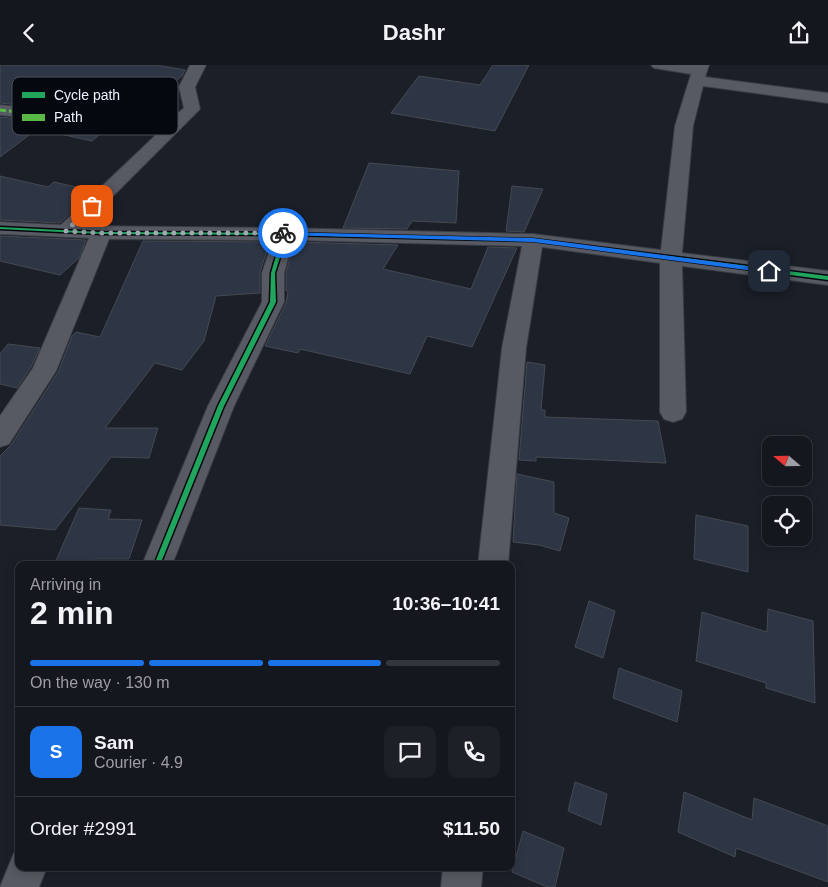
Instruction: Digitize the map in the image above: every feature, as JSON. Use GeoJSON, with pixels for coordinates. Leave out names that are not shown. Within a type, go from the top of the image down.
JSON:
{"type":"FeatureCollection","features":[{"type":"Feature","properties":{"kind":"street"},"geometry":{"type":"LineString","coordinates":[[178,122],[192,109],[187,87],[198,65]]}},
{"type":"Feature","properties":{"kind":"street"},"geometry":{"type":"LineString","coordinates":[[659,65],[828,98]]}},
{"type":"Feature","properties":{"kind":"street"},"geometry":{"type":"LineString","coordinates":[[673,412],[671,259],[684,127],[699,72]]}},
{"type":"Feature","properties":{"kind":"street"},"geometry":{"type":"LineString","coordinates":[[66,231],[165,135]]}},
{"type":"Feature","properties":{"kind":"street"},"geometry":{"type":"LineString","coordinates":[[0,228],[101,233],[285,233],[533,240],[828,278]]}},
{"type":"Feature","properties":{"kind":"street"},"geometry":{"type":"LineString","coordinates":[[0,437],[44,371],[101,233]]}},
{"type":"Feature","properties":{"kind":"street"},"geometry":{"type":"LineString","coordinates":[[159,561],[221,406],[273,302],[273,273],[285,233]]}},
{"type":"Feature","properties":{"kind":"street"},"geometry":{"type":"LineString","coordinates":[[492,561],[514,348],[533,240]]}},
{"type":"Feature","properties":{"kind":"street"},"geometry":{"type":"LineString","coordinates":[[19,887],[26,871]]}},
{"type":"Feature","properties":{"kind":"street"},"geometry":{"type":"LineString","coordinates":[[461,887],[463,871]]}},
{"type":"Feature","properties":{"kind":"building"},"geometry":{"type":"Polygon","coordinates":[[[0,65],[156,65],[185,70],[178,79],[178,77],[12,77],[12,104],[0,103],[0,65]]]}},
{"type":"Feature","properties":{"kind":"building"},"geometry":{"type":"Polygon","coordinates":[[[493,65],[529,65],[495,131],[391,113],[419,76],[480,85],[493,65]]]}},
{"type":"Feature","properties":{"kind":"building"},"geometry":{"type":"Polygon","coordinates":[[[0,117],[12,118],[12,135],[29,135],[0,157],[0,117]]]}},
{"type":"Feature","properties":{"kind":"building"},"geometry":{"type":"Polygon","coordinates":[[[64,135],[99,135],[92,141],[64,135]]]}},
{"type":"Feature","properties":{"kind":"building"},"geometry":{"type":"Polygon","coordinates":[[[369,163],[459,171],[456,223],[412,221],[407,229],[343,228],[369,163]]]}},
{"type":"Feature","properties":{"kind":"building"},"geometry":{"type":"Polygon","coordinates":[[[0,176],[48,187],[54,182],[94,191],[60,223],[0,220],[0,176]]]}},
{"type":"Feature","properties":{"kind":"building"},"geometry":{"type":"Polygon","coordinates":[[[512,186],[543,189],[524,232],[506,231],[512,186]]]}},
{"type":"Feature","properties":{"kind":"building"},"geometry":{"type":"Polygon","coordinates":[[[0,236],[86,240],[79,258],[60,275],[0,261],[0,236]]]}},
{"type":"Feature","properties":{"kind":"building"},"geometry":{"type":"Polygon","coordinates":[[[143,241],[270,242],[260,272],[260,293],[216,296],[204,341],[182,370],[155,363],[105,428],[158,428],[149,458],[111,457],[55,530],[0,525],[0,456],[11,445],[58,372],[72,336],[76,332],[100,337],[143,241]]]}},
{"type":"Feature","properties":{"kind":"building"},"geometry":{"type":"Polygon","coordinates":[[[294,242],[398,245],[383,269],[471,289],[488,247],[517,248],[472,347],[427,336],[410,374],[300,349],[298,353],[265,346],[286,303],[288,291],[286,291],[286,273],[294,242]]]}},
{"type":"Feature","properties":{"kind":"building"},"geometry":{"type":"Polygon","coordinates":[[[8,344],[40,348],[31,367],[17,388],[0,384],[0,354],[8,344]]]}},
{"type":"Feature","properties":{"kind":"building"},"geometry":{"type":"Polygon","coordinates":[[[527,362],[545,365],[541,410],[545,410],[545,417],[658,421],[666,463],[536,457],[536,461],[519,460],[527,362]]]}},
{"type":"Feature","properties":{"kind":"building"},"geometry":{"type":"Polygon","coordinates":[[[517,474],[554,482],[554,513],[569,518],[560,551],[539,545],[513,542],[517,474]]]}},
{"type":"Feature","properties":{"kind":"building"},"geometry":{"type":"Polygon","coordinates":[[[79,508],[111,510],[108,519],[142,520],[129,559],[56,561],[79,508]]]}},
{"type":"Feature","properties":{"kind":"building"},"geometry":{"type":"Polygon","coordinates":[[[696,515],[748,526],[748,572],[694,559],[696,515]]]}},
{"type":"Feature","properties":{"kind":"building"},"geometry":{"type":"Polygon","coordinates":[[[589,601],[615,611],[603,658],[575,647],[589,601]]]}},
{"type":"Feature","properties":{"kind":"building"},"geometry":{"type":"Polygon","coordinates":[[[768,609],[813,621],[815,703],[766,688],[766,683],[696,661],[702,612],[767,632],[768,609]]]}},
{"type":"Feature","properties":{"kind":"building"},"geometry":{"type":"Polygon","coordinates":[[[619,668],[682,691],[677,722],[613,698],[619,668]]]}},
{"type":"Feature","properties":{"kind":"building"},"geometry":{"type":"Polygon","coordinates":[[[575,782],[607,794],[601,825],[568,811],[575,782]]]}},
{"type":"Feature","properties":{"kind":"building"},"geometry":{"type":"Polygon","coordinates":[[[684,792],[752,820],[754,798],[828,826],[828,882],[736,848],[735,857],[678,832],[684,792]]]}},
{"type":"Feature","properties":{"kind":"building"},"geometry":{"type":"Polygon","coordinates":[[[523,831],[564,848],[555,887],[547,887],[512,872],[515,871],[515,861],[523,831]]]}},
{"type":"Feature","properties":{"kind":"marked path"},"geometry":{"type":"LineString","coordinates":[[0,110],[12,111]]}},
{"type":"Feature","properties":{"kind":"cycle path"},"geometry":{"type":"LineString","coordinates":[[0,228],[101,233],[285,234],[533,240],[828,278]]}},
{"type":"Feature","properties":{"kind":"cycle path"},"geometry":{"type":"LineString","coordinates":[[159,561],[221,406],[273,302],[273,273],[285,234]]}},
{"type":"Feature","properties":{"kind":"way so far"},"geometry":{"type":"LineString","coordinates":[[92,206],[66,231],[101,233],[283,233]]}},
{"type":"Feature","properties":{"kind":"route"},"geometry":{"type":"LineString","coordinates":[[283,233],[533,240],[769,271]]}}]}
